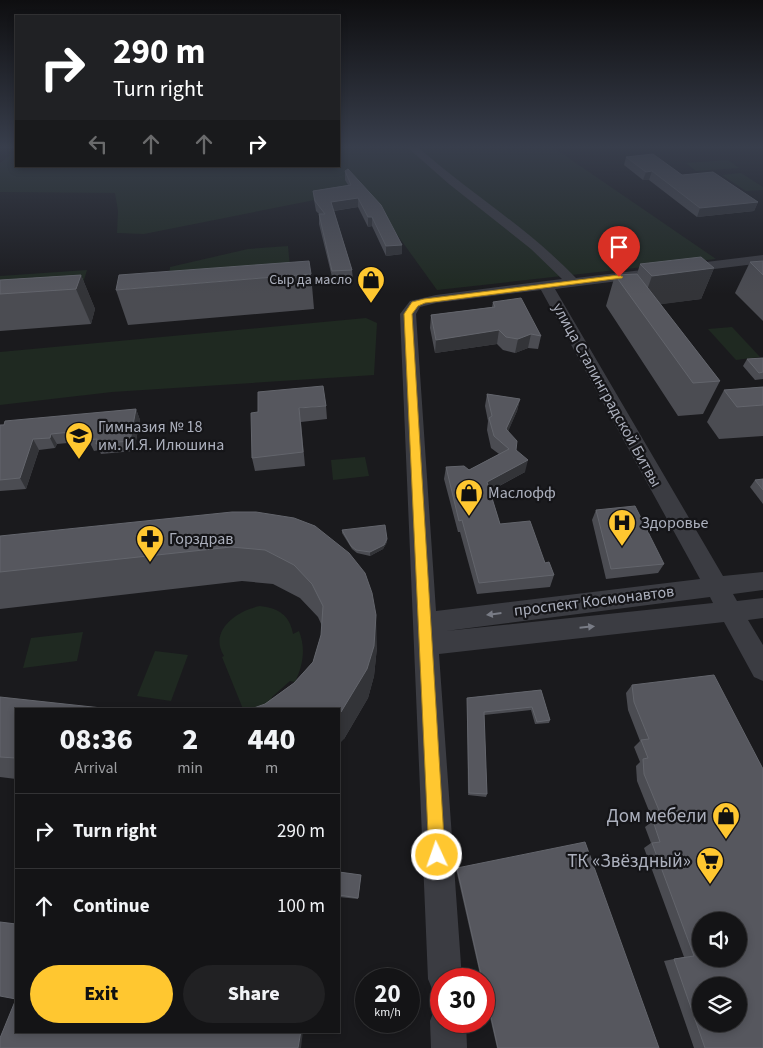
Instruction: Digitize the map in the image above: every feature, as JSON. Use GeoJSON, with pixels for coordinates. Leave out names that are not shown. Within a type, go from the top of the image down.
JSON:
{"type":"FeatureCollection","features":[{"type":"Feature","properties":{"kind":"street"},"geometry":{"type":"LineString","coordinates":[[471,197],[520,235],[564,272],[573,282]]}},
{"type":"Feature","properties":{"kind":"street","name":"улица Сталинградской Битвы"},"geometry":{"type":"LineString","coordinates":[[763,259],[546,286],[763,669]]}},
{"type":"Feature","properties":{"kind":"street"},"geometry":{"type":"LineString","coordinates":[[444,968],[408,314],[415,304],[424,301],[546,286]]}},
{"type":"Feature","properties":{"kind":"street","name":"проспект Космонавтов"},"geometry":{"type":"LineString","coordinates":[[425,633],[716,586],[763,581]]}},
{"type":"Feature","properties":{"kind":"street","name":"проспект Космонавтов"},"geometry":{"type":"LineString","coordinates":[[425,633],[730,612],[763,608]]}},
{"type":"Feature","properties":{"kind":"street"},"geometry":{"type":"LineString","coordinates":[[448,1033],[449,1048]]}},
{"type":"Feature","properties":{"kind":"shaded area"},"geometry":{"type":"Polygon","coordinates":[[[116,197],[330,197],[144,234],[117,233],[118,211],[116,197]]]}},
{"type":"Feature","properties":{"kind":"shaded area"},"geometry":{"type":"Polygon","coordinates":[[[370,197],[625,197],[716,259],[437,290],[370,197]]]}},
{"type":"Feature","properties":{"kind":"shaded area"},"geometry":{"type":"Polygon","coordinates":[[[288,246],[291,277],[168,286],[170,267],[248,249],[288,246]]]}},
{"type":"Feature","properties":{"kind":"shaded area"},"geometry":{"type":"Polygon","coordinates":[[[87,270],[80,293],[0,299],[0,276],[87,270]]]}},
{"type":"Feature","properties":{"kind":"shaded area"},"geometry":{"type":"Polygon","coordinates":[[[366,318],[377,323],[374,375],[112,392],[0,405],[0,352],[366,318]]]}},
{"type":"Feature","properties":{"kind":"shaded area"},"geometry":{"type":"Polygon","coordinates":[[[732,327],[760,357],[736,360],[708,329],[732,327]]]}},
{"type":"Feature","properties":{"kind":"shaded area"},"geometry":{"type":"Polygon","coordinates":[[[365,457],[369,476],[333,480],[331,460],[365,457]]]}},
{"type":"Feature","properties":{"kind":"shaded area"},"geometry":{"type":"Polygon","coordinates":[[[260,606],[278,611],[286,617],[293,634],[299,631],[301,638],[302,663],[295,682],[290,681],[272,697],[270,708],[243,708],[222,657],[224,656],[220,647],[220,638],[228,623],[251,608],[260,606]]]}},
{"type":"Feature","properties":{"kind":"shaded area"},"geometry":{"type":"Polygon","coordinates":[[[83,632],[77,661],[23,668],[31,638],[83,632]]]}},
{"type":"Feature","properties":{"kind":"shaded area"},"geometry":{"type":"Polygon","coordinates":[[[155,651],[188,655],[171,701],[137,696],[155,651]]]}},
{"type":"Feature","properties":{"kind":"building"},"geometry":{"type":"Polygon","coordinates":[[[314,197],[374,197],[381,205],[402,245],[386,246],[372,217],[368,217],[358,198],[331,202],[352,270],[332,271],[319,214],[325,214],[314,197]]]}},
{"type":"Feature","properties":{"kind":"building"},"geometry":{"type":"Polygon","coordinates":[[[686,197],[750,197],[758,202],[700,208],[686,197]]]}},
{"type":"Feature","properties":{"kind":"building"},"geometry":{"type":"Polygon","coordinates":[[[701,257],[714,268],[652,276],[640,264],[701,257]]]}},
{"type":"Feature","properties":{"kind":"building"},"geometry":{"type":"Polygon","coordinates":[[[309,261],[311,274],[116,290],[119,275],[309,261]]]}},
{"type":"Feature","properties":{"kind":"building"},"geometry":{"type":"Polygon","coordinates":[[[763,261],[763,275],[750,262],[763,261]]]}},
{"type":"Feature","properties":{"kind":"building"},"geometry":{"type":"Polygon","coordinates":[[[637,274],[720,381],[693,383],[615,275],[637,274]]]}},
{"type":"Feature","properties":{"kind":"building"},"geometry":{"type":"Polygon","coordinates":[[[81,275],[76,289],[0,294],[0,280],[81,275]]]}},
{"type":"Feature","properties":{"kind":"building"},"geometry":{"type":"Polygon","coordinates":[[[521,298],[541,336],[531,334],[518,339],[506,337],[499,330],[436,340],[431,315],[495,307],[493,302],[521,298]]]}},
{"type":"Feature","properties":{"kind":"building"},"geometry":{"type":"Polygon","coordinates":[[[763,358],[763,372],[759,373],[747,359],[763,358]]]}},
{"type":"Feature","properties":{"kind":"building"},"geometry":{"type":"Polygon","coordinates":[[[323,386],[326,406],[299,408],[303,452],[252,458],[251,413],[258,412],[258,392],[323,386]]]}},
{"type":"Feature","properties":{"kind":"building"},"geometry":{"type":"Polygon","coordinates":[[[763,387],[763,405],[737,407],[724,390],[763,387]]]}},
{"type":"Feature","properties":{"kind":"building"},"geometry":{"type":"Polygon","coordinates":[[[487,394],[520,399],[506,429],[517,441],[516,450],[528,460],[487,482],[500,524],[530,521],[545,563],[549,562],[554,575],[479,583],[462,520],[459,521],[446,467],[464,466],[469,470],[509,449],[494,436],[489,418],[492,416],[487,394]]]}},
{"type":"Feature","properties":{"kind":"building"},"geometry":{"type":"Polygon","coordinates":[[[136,409],[130,441],[96,444],[97,439],[88,440],[91,430],[51,434],[50,438],[33,439],[20,478],[0,480],[0,425],[4,425],[5,421],[136,409]]]}},
{"type":"Feature","properties":{"kind":"building"},"geometry":{"type":"Polygon","coordinates":[[[763,479],[763,490],[755,480],[763,479]]]}},
{"type":"Feature","properties":{"kind":"building","name":"Здоровье"},"geometry":{"type":"Polygon","coordinates":[[[635,506],[664,564],[611,569],[596,510],[635,506]]]}},
{"type":"Feature","properties":{"kind":"building"},"geometry":{"type":"Polygon","coordinates":[[[232,512],[256,512],[294,518],[315,526],[349,553],[365,573],[372,593],[376,615],[374,646],[367,669],[340,712],[340,708],[254,708],[265,704],[294,683],[313,662],[321,635],[323,606],[312,584],[294,565],[265,550],[231,547],[0,572],[0,536],[232,512]]]}},
{"type":"Feature","properties":{"kind":"building"},"geometry":{"type":"Polygon","coordinates":[[[385,525],[387,539],[384,545],[370,552],[356,550],[351,546],[342,530],[385,525]]]}},
{"type":"Feature","properties":{"kind":"building","name":"ТК «Звёздный»"},"geometry":{"type":"Polygon","coordinates":[[[714,675],[763,769],[763,1048],[705,1048],[699,1032],[747,1032],[747,977],[692,977],[692,1011],[674,959],[692,956],[692,967],[747,967],[747,912],[692,912],[692,951],[652,843],[660,842],[653,821],[663,820],[644,774],[643,759],[648,758],[641,740],[649,739],[634,702],[632,685],[714,675]]]}},
{"type":"Feature","properties":{"kind":"building"},"geometry":{"type":"Polygon","coordinates":[[[541,690],[550,720],[537,722],[532,707],[484,712],[487,794],[469,793],[467,698],[541,690]]]}},
{"type":"Feature","properties":{"kind":"building"},"geometry":{"type":"Polygon","coordinates":[[[0,697],[102,708],[15,708],[15,758],[0,757],[0,697]]]}},
{"type":"Feature","properties":{"kind":"building"},"geometry":{"type":"Polygon","coordinates":[[[585,842],[659,1048],[498,1048],[495,1033],[495,968],[480,968],[457,868],[585,842]]]}},
{"type":"Feature","properties":{"kind":"building"},"geometry":{"type":"Polygon","coordinates":[[[340,872],[361,875],[358,898],[340,895],[340,872]]]}},
{"type":"Feature","properties":{"kind":"building"},"geometry":{"type":"Polygon","coordinates":[[[0,922],[15,924],[15,999],[0,996],[0,922]]]}},
{"type":"Feature","properties":{"kind":"building"},"geometry":{"type":"Polygon","coordinates":[[[15,1001],[15,1033],[301,1033],[298,1048],[0,1048],[0,1038],[15,1001]]]}},
{"type":"Feature","properties":{"kind":"place","name":"Сыр да масло"},"geometry":{"type":"Point","coordinates":[371,304]}},
{"type":"Feature","properties":{"kind":"place","name":"Гимназия № 18 им. И.Я. Илюшина"},"geometry":{"type":"Point","coordinates":[79,460]}},
{"type":"Feature","properties":{"kind":"place","name":"Маслофф"},"geometry":{"type":"Point","coordinates":[469,517]}},
{"type":"Feature","properties":{"kind":"place","name":"Здоровье"},"geometry":{"type":"Point","coordinates":[622,547]}},
{"type":"Feature","properties":{"kind":"place","name":"Горздрав"},"geometry":{"type":"Point","coordinates":[150,563]}},
{"type":"Feature","properties":{"kind":"place","name":"Дом мебели"},"geometry":{"type":"Point","coordinates":[726,840]}},
{"type":"Feature","properties":{"kind":"place","name":"ТК «Звёздный»"},"geometry":{"type":"Point","coordinates":[710,885]}},
{"type":"Feature","properties":{"kind":"route"},"geometry":{"type":"LineString","coordinates":[[437,855],[408,314],[415,304],[424,301],[619,277]]}}]}
